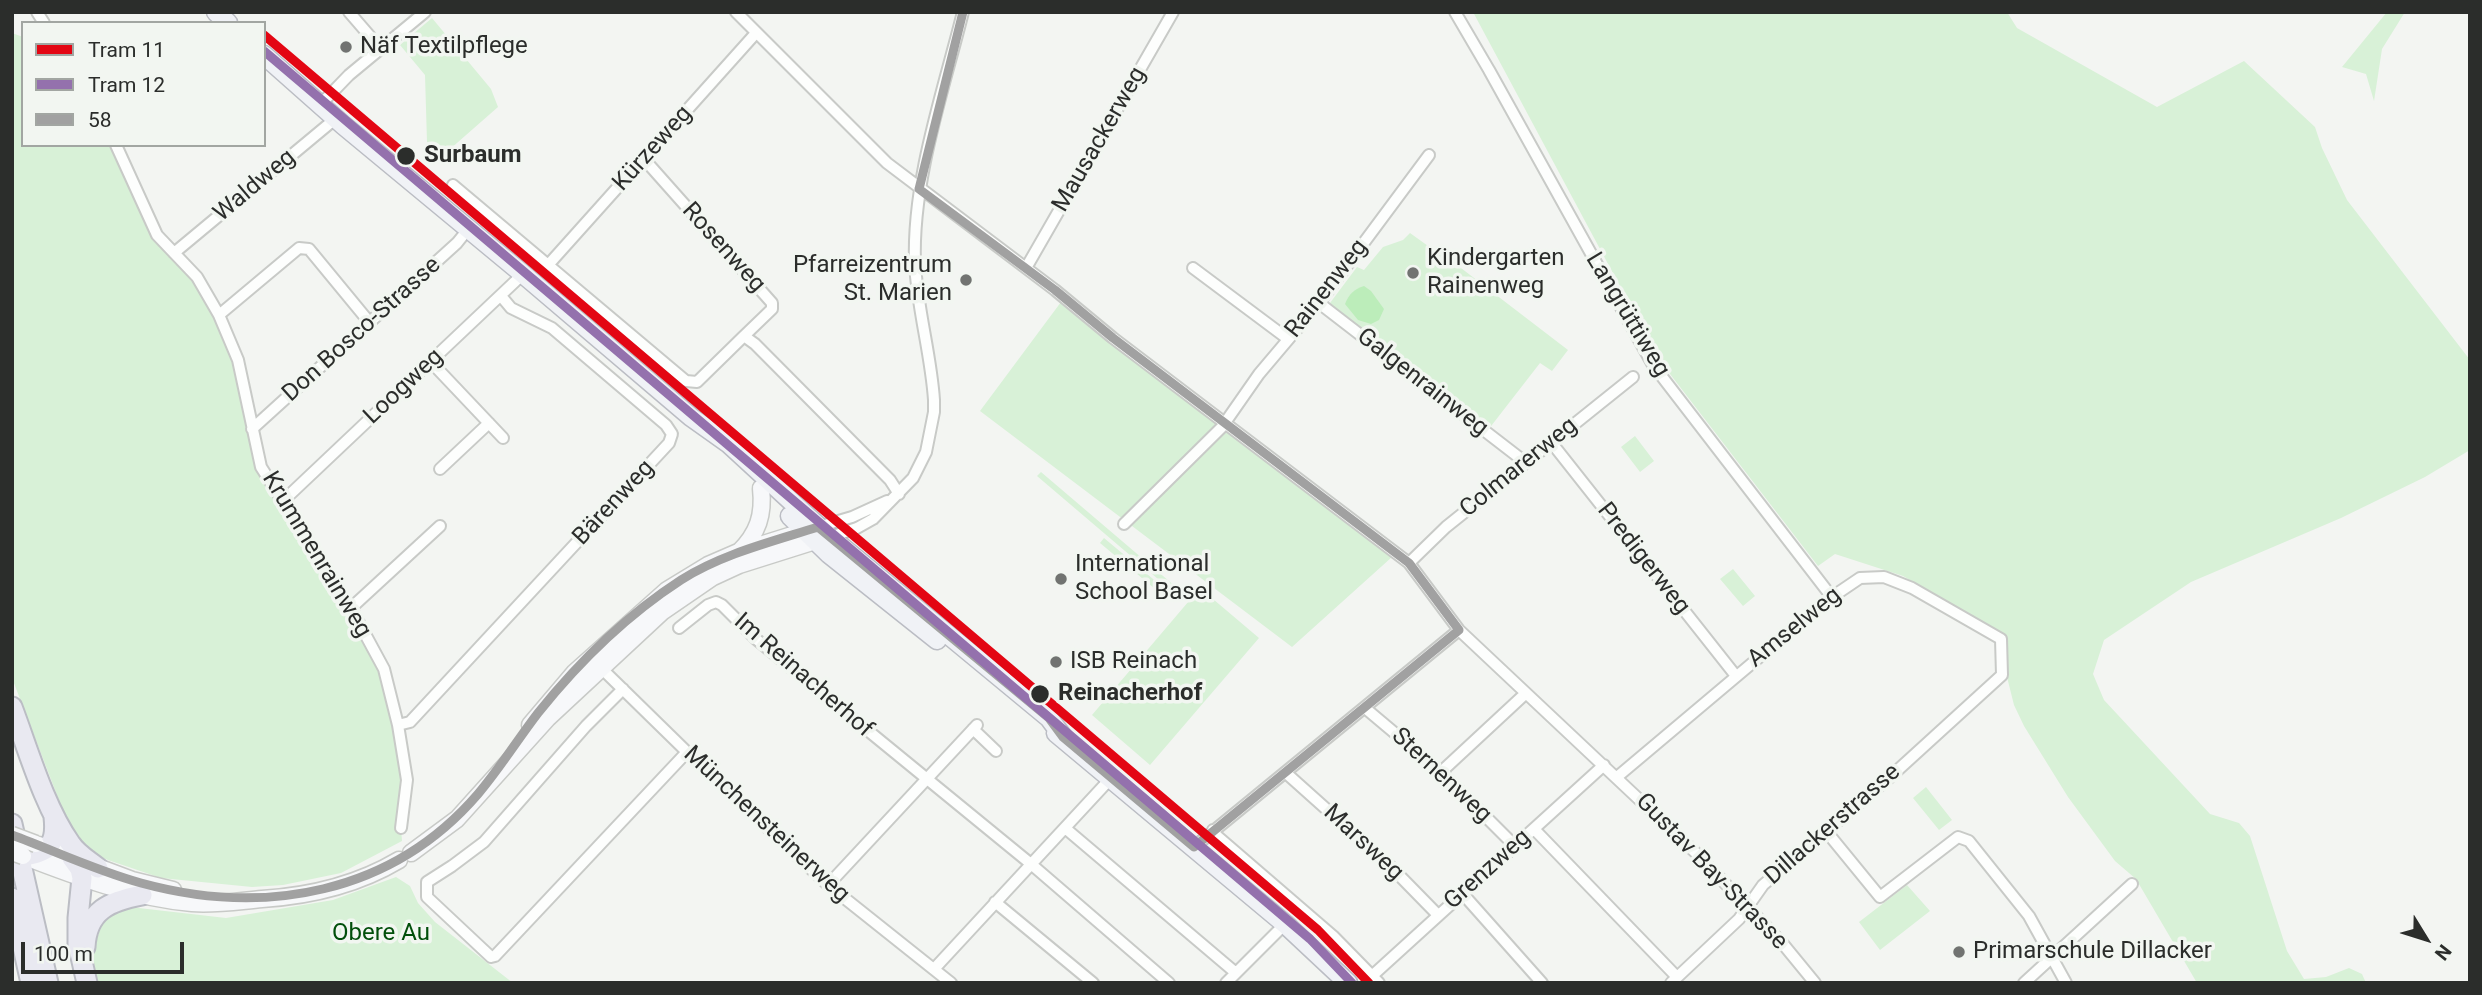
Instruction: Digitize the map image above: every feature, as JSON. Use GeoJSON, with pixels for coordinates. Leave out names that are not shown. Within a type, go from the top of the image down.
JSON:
{"type":"FeatureCollection","features":[{"type":"Feature","properties":{"kind":"highway"},"geometry":{"type":"LineString","coordinates":[[12,707],[54,817],[70,844],[81,855],[90,873],[78,918],[78,944],[86,979]]}},
{"type":"Feature","properties":{"kind":"highway"},"geometry":{"type":"LineString","coordinates":[[33,853],[54,838],[54,817]]}},
{"type":"Feature","properties":{"kind":"highway"},"geometry":{"type":"LineString","coordinates":[[12,824],[48,983]]}},
{"type":"Feature","properties":{"kind":"highway"},"geometry":{"type":"LineString","coordinates":[[72,858],[80,869],[90,873]]}},
{"type":"Feature","properties":{"kind":"highway"},"geometry":{"type":"LineString","coordinates":[[86,979],[86,933],[92,920],[103,908],[142,895]]}},
{"type":"Feature","properties":{"kind":"highway"},"geometry":{"type":"LineString","coordinates":[[12,898],[31,983]]}},
{"type":"Feature","properties":{"kind":"main road"},"geometry":{"type":"LineString","coordinates":[[266,57],[335,119],[469,228],[691,417],[729,444],[893,607],[1042,724],[1063,737],[1285,924],[1348,983]]}},
{"type":"Feature","properties":{"kind":"main road"},"geometry":{"type":"LineString","coordinates":[[691,417],[722,453],[761,488],[817,534],[854,557],[1049,718],[1063,737]]}},
{"type":"Feature","properties":{"kind":"main road"},"geometry":{"type":"LineString","coordinates":[[738,552],[758,528],[762,507],[761,488]]}},
{"type":"Feature","properties":{"kind":"main road"},"geometry":{"type":"LineString","coordinates":[[12,835],[33,853],[142,895],[194,903],[287,897],[344,885],[382,871],[457,819],[595,662],[667,590],[708,565],[738,552],[817,534]]}},
{"type":"Feature","properties":{"kind":"main road"},"geometry":{"type":"LineString","coordinates":[[595,662],[713,577],[817,534]]}},
{"type":"Feature","properties":{"kind":"main road"},"geometry":{"type":"LineString","coordinates":[[33,853],[72,858]]}},
{"type":"Feature","properties":{"kind":"main road"},"geometry":{"type":"LineString","coordinates":[[90,873],[197,894],[287,897]]}},
{"type":"Feature","properties":{"kind":"street"},"geometry":{"type":"LineString","coordinates":[[349,12],[381,48]]}},
{"type":"Feature","properties":{"kind":"street"},"geometry":{"type":"LineString","coordinates":[[320,105],[349,75],[425,12]]}},
{"type":"Feature","properties":{"kind":"street","name":"Gustav Bay-Strasse"},"geometry":{"type":"LineString","coordinates":[[736,12],[887,163],[1409,563],[1459,630],[1617,777],[1748,906],[1815,983]]}},
{"type":"Feature","properties":{"kind":"street"},"geometry":{"type":"LineString","coordinates":[[817,534],[857,528],[882,512],[913,478],[926,452],[934,412],[931,371],[915,265],[919,189],[963,12]]}},
{"type":"Feature","properties":{"kind":"street","name":"Mausackerweg"},"geometry":{"type":"LineString","coordinates":[[1026,268],[1173,12]]}},
{"type":"Feature","properties":{"kind":"street","name":"Langrüttiweg"},"geometry":{"type":"LineString","coordinates":[[1455,12],[1653,365],[1831,596]]}},
{"type":"Feature","properties":{"kind":"street","name":"Kürzeweg"},"geometry":{"type":"LineString","coordinates":[[549,264],[756,33]]}},
{"type":"Feature","properties":{"kind":"street","name":"Waldweg"},"geometry":{"type":"LineString","coordinates":[[174,253],[335,119]]}},
{"type":"Feature","properties":{"kind":"street","name":"Krummenrainweg"},"geometry":{"type":"LineString","coordinates":[[117,147],[157,234],[197,277],[219,315],[238,360],[261,467],[284,499],[351,608],[384,669],[398,725],[407,780],[401,828]]}},
{"type":"Feature","properties":{"kind":"street","name":"Rainenweg"},"geometry":{"type":"LineString","coordinates":[[1124,524],[1225,422],[1259,373],[1319,303],[1429,155]]}},
{"type":"Feature","properties":{"kind":"street","name":"Rosenweg"},"geometry":{"type":"LineString","coordinates":[[453,185],[686,381],[697,382],[772,309],[772,303],[644,159]]}},
{"type":"Feature","properties":{"kind":"street","name":"Don Bosco-Strasse"},"geometry":{"type":"LineString","coordinates":[[252,429],[457,243],[469,228]]}},
{"type":"Feature","properties":{"kind":"street"},"geometry":{"type":"LineString","coordinates":[[219,315],[299,248],[309,249],[370,323]]}},
{"type":"Feature","properties":{"kind":"street"},"geometry":{"type":"LineString","coordinates":[[1193,268],[1288,339]]}},
{"type":"Feature","properties":{"kind":"street","name":"Loogweg"},"geometry":{"type":"LineString","coordinates":[[284,499],[523,274]]}},
{"type":"Feature","properties":{"kind":"street","name":"Bärenweg"},"geometry":{"type":"LineString","coordinates":[[398,725],[410,722],[670,443],[672,434],[666,425],[552,328],[511,308],[501,296]]}},
{"type":"Feature","properties":{"kind":"street","name":"Galgenrainweg"},"geometry":{"type":"LineString","coordinates":[[1319,303],[1525,463]]}},
{"type":"Feature","properties":{"kind":"street"},"geometry":{"type":"LineString","coordinates":[[744,336],[880,470],[899,494]]}},
{"type":"Feature","properties":{"kind":"street"},"geometry":{"type":"LineString","coordinates":[[431,362],[503,438]]}},
{"type":"Feature","properties":{"kind":"street","name":"Colmarerweg"},"geometry":{"type":"LineString","coordinates":[[1409,563],[1446,527],[1633,377]]}},
{"type":"Feature","properties":{"kind":"street"},"geometry":{"type":"LineString","coordinates":[[440,470],[489,423]]}},
{"type":"Feature","properties":{"kind":"street","name":"Predigerweg"},"geometry":{"type":"LineString","coordinates":[[1551,442],[1736,676]]}},
{"type":"Feature","properties":{"kind":"street"},"geometry":{"type":"LineString","coordinates":[[817,534],[899,494]]}},
{"type":"Feature","properties":{"kind":"street"},"geometry":{"type":"LineString","coordinates":[[351,608],[440,526]]}},
{"type":"Feature","properties":{"kind":"street"},"geometry":{"type":"LineString","coordinates":[[854,557],[851,542],[857,528]]}},
{"type":"Feature","properties":{"kind":"street","name":"Amselweg"},"geometry":{"type":"LineString","coordinates":[[1617,777],[1831,596],[1860,578],[1884,577],[1912,589],[2001,639],[2003,674]]}},
{"type":"Feature","properties":{"kind":"street","name":"Im Reinacherhof"},"geometry":{"type":"LineString","coordinates":[[679,628],[708,605],[716,602],[722,606],[756,639],[1031,864],[1169,983]]}},
{"type":"Feature","properties":{"kind":"street"},"geometry":{"type":"LineString","coordinates":[[1194,848],[1459,630]]}},
{"type":"Feature","properties":{"kind":"street","name":"Münchensteinerweg"},"geometry":{"type":"LineString","coordinates":[[595,662],[828,885],[951,983]]}},
{"type":"Feature","properties":{"kind":"street","name":"Dillackerstrasse"},"geometry":{"type":"LineString","coordinates":[[1674,980],[1739,919],[1763,885],[1889,778],[2003,674]]}},
{"type":"Feature","properties":{"kind":"street"},"geometry":{"type":"LineString","coordinates":[[623,689],[586,726],[484,842],[427,882],[427,897],[491,957],[495,956],[687,752]]}},
{"type":"Feature","properties":{"kind":"street"},"geometry":{"type":"LineString","coordinates":[[1441,772],[1525,694]]}},
{"type":"Feature","properties":{"kind":"street","name":"Sternenweg"},"geometry":{"type":"LineString","coordinates":[[1365,708],[1441,772],[1515,846]]}},
{"type":"Feature","properties":{"kind":"street"},"geometry":{"type":"LineString","coordinates":[[828,885],[975,727],[996,751]]}},
{"type":"Feature","properties":{"kind":"street","name":"Grenzweg"},"geometry":{"type":"LineString","coordinates":[[1376,979],[1437,915],[1604,765]]}},
{"type":"Feature","properties":{"kind":"street","name":"Marsweg"},"geometry":{"type":"LineString","coordinates":[[1286,773],[1391,867],[1437,915]]}},
{"type":"Feature","properties":{"kind":"street"},"geometry":{"type":"LineString","coordinates":[[934,969],[1111,778]]}},
{"type":"Feature","properties":{"kind":"street"},"geometry":{"type":"LineString","coordinates":[[1065,828],[1236,973]]}},
{"type":"Feature","properties":{"kind":"street"},"geometry":{"type":"LineString","coordinates":[[1534,829],[1674,980]]}},
{"type":"Feature","properties":{"kind":"street"},"geometry":{"type":"LineString","coordinates":[[1213,830],[1333,936],[1376,979]]}},
{"type":"Feature","properties":{"kind":"street"},"geometry":{"type":"LineString","coordinates":[[1826,831],[1880,897],[1958,837],[1969,841],[2029,916],[2066,983]]}},
{"type":"Feature","properties":{"kind":"street"},"geometry":{"type":"LineString","coordinates":[[2024,983],[2132,884]]}},
{"type":"Feature","properties":{"kind":"street"},"geometry":{"type":"LineString","coordinates":[[1462,893],[1542,983]]}},
{"type":"Feature","properties":{"kind":"street"},"geometry":{"type":"LineString","coordinates":[[995,902],[1093,983]]}},
{"type":"Feature","properties":{"kind":"street"},"geometry":{"type":"LineString","coordinates":[[1226,983],[1285,924]]}},
{"type":"Feature","properties":{"kind":"green space"},"geometry":{"type":"Polygon","coordinates":[[[1473,12],[2007,12],[2017,28],[2157,107],[2244,61],[2315,127],[2347,200],[2470,360],[2470,450],[2425,477],[2341,518],[2191,582],[2104,640],[2093,674],[2104,700],[2210,814],[2239,823],[2250,836],[2287,951],[2304,979],[2326,977],[2349,968],[2362,974],[2366,983],[2197,983],[2136,879],[2115,861],[2068,797],[2024,726],[2014,705],[2005,669],[2006,636],[1903,576],[1835,554],[1818,566],[1660,361],[1473,12]]]}},
{"type":"Feature","properties":{"kind":"green space"},"geometry":{"type":"Polygon","coordinates":[[[2387,12],[2405,12],[2382,49],[2374,101],[2366,74],[2342,67],[2387,12]]]}},
{"type":"Feature","properties":{"kind":"green space"},"geometry":{"type":"Polygon","coordinates":[[[432,18],[491,89],[498,107],[441,157],[427,142],[425,75],[400,45],[432,18]]]}},
{"type":"Feature","properties":{"kind":"green space"},"geometry":{"type":"Polygon","coordinates":[[[12,33],[21,36],[21,147],[117,147],[157,235],[197,277],[238,360],[261,467],[384,669],[407,780],[402,841],[341,873],[283,885],[252,887],[161,878],[102,858],[78,838],[65,816],[12,678],[12,33]]]}},
{"type":"Feature","properties":{"kind":"green space"},"geometry":{"type":"Polygon","coordinates":[[[1410,233],[1444,255],[1568,350],[1552,371],[1540,363],[1488,430],[1327,307],[1357,267],[1364,270],[1383,247],[1403,240],[1410,233]]]}},
{"type":"Feature","properties":{"kind":"green space"},"geometry":{"type":"Polygon","coordinates":[[[1061,302],[1122,352],[1392,557],[1292,647],[980,411],[1061,302]]]}},
{"type":"Feature","properties":{"kind":"green space"},"geometry":{"type":"Polygon","coordinates":[[[1635,436],[1654,461],[1640,472],[1621,447],[1635,436]]]}},
{"type":"Feature","properties":{"kind":"green space"},"geometry":{"type":"Polygon","coordinates":[[[1041,472],[1183,593],[1179,597],[1037,476],[1041,472]]]}},
{"type":"Feature","properties":{"kind":"green space"},"geometry":{"type":"Polygon","coordinates":[[[1104,538],[1171,594],[1167,599],[1100,543],[1104,538]]]}},
{"type":"Feature","properties":{"kind":"green space"},"geometry":{"type":"Polygon","coordinates":[[[1733,569],[1755,596],[1743,606],[1720,579],[1733,569]]]}},
{"type":"Feature","properties":{"kind":"green space"},"geometry":{"type":"Polygon","coordinates":[[[1200,588],[1259,638],[1150,765],[1092,715],[1200,588]]]}},
{"type":"Feature","properties":{"kind":"green space"},"geometry":{"type":"Polygon","coordinates":[[[1926,787],[1952,820],[1939,830],[1913,798],[1926,787]]]}},
{"type":"Feature","properties":{"kind":"green space","name":"Obere Au"},"geometry":{"type":"Polygon","coordinates":[[[396,877],[410,886],[418,903],[435,922],[513,983],[97,983],[92,950],[105,918],[130,907],[226,918],[333,900],[396,877]]]}},
{"type":"Feature","properties":{"kind":"green space"},"geometry":{"type":"Polygon","coordinates":[[[1907,885],[1930,911],[1880,950],[1859,922],[1907,885]]]}},
{"type":"Feature","properties":{"kind":"shaded area"},"geometry":{"type":"Polygon","coordinates":[[[1364,286],[1384,309],[1379,320],[1371,324],[1358,320],[1345,304],[1352,292],[1364,286]]]}},
{"type":"Feature","properties":{"kind":"tram line","name":"11"},"geometry":{"type":"LineString","coordinates":[[266,37],[1318,930],[1369,983]]}},
{"type":"Feature","properties":{"kind":"tram line","name":"12"},"geometry":{"type":"LineString","coordinates":[[266,53],[1310,939],[1352,983]]}},
{"type":"Feature","properties":{"kind":"transit line","name":"58"},"geometry":{"type":"LineString","coordinates":[[919,189],[963,12]]}},
{"type":"Feature","properties":{"kind":"transit line","name":"58"},"geometry":{"type":"LineString","coordinates":[[919,189],[1055,290],[1113,338],[1409,563],[1459,630]]}},
{"type":"Feature","properties":{"kind":"transit line","name":"58"},"geometry":{"type":"LineString","coordinates":[[12,835],[125,878],[188,893],[234,898],[279,896],[324,889],[366,875],[406,855],[444,828],[478,794],[538,713],[570,676],[604,641],[661,594],[713,563],[747,549],[818,527],[1049,718],[1063,737],[1194,847]]}},
{"type":"Feature","properties":{"kind":"transit line","name":"58"},"geometry":{"type":"LineString","coordinates":[[1194,847],[1459,630]]}},
{"type":"Feature","properties":{"kind":"place","name":"Näf Textilpflege"},"geometry":{"type":"Point","coordinates":[346,47]}},
{"type":"Feature","properties":{"kind":"place","name":"Surbaum"},"geometry":{"type":"Point","coordinates":[406,156]}},
{"type":"Feature","properties":{"kind":"place","name":"Kindergarten Rainenweg"},"geometry":{"type":"Point","coordinates":[1413,273]}},
{"type":"Feature","properties":{"kind":"place","name":"Pfarreizentrum St. Marien"},"geometry":{"type":"Point","coordinates":[966,280]}},
{"type":"Feature","properties":{"kind":"place","name":"International School Basel"},"geometry":{"type":"Point","coordinates":[1061,579]}},
{"type":"Feature","properties":{"kind":"place","name":"ISB Reinach"},"geometry":{"type":"Point","coordinates":[1056,662]}},
{"type":"Feature","properties":{"kind":"place","name":"Reinacherhof"},"geometry":{"type":"Point","coordinates":[1040,694]}},
{"type":"Feature","properties":{"kind":"place","name":"Primarschule Dillacker"},"geometry":{"type":"Point","coordinates":[1959,952]}}]}
